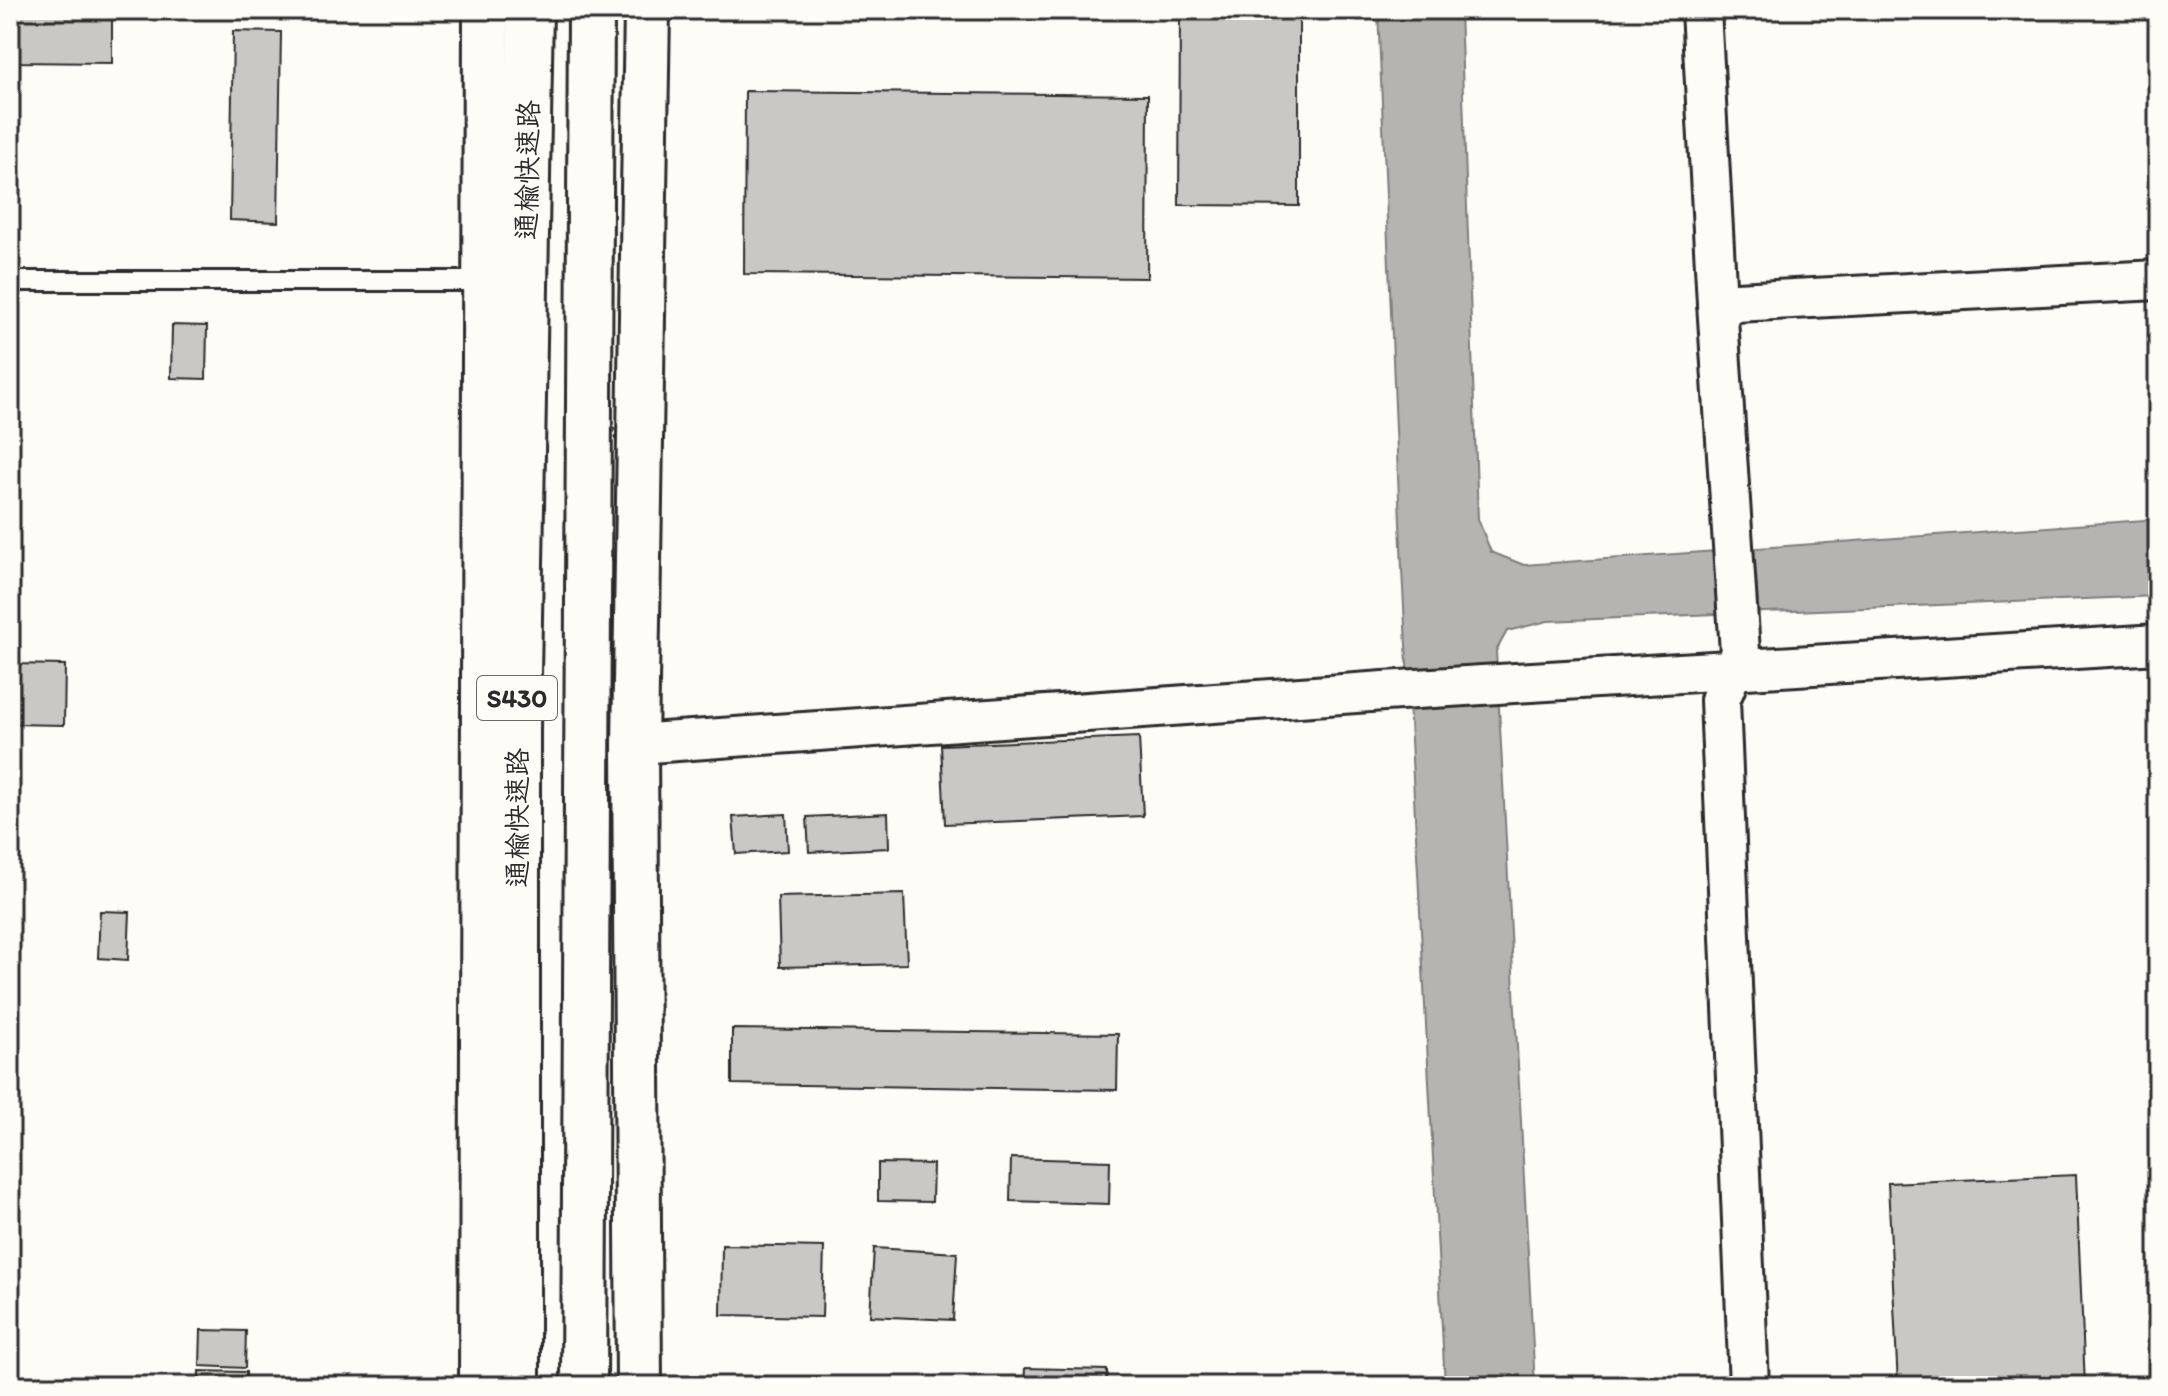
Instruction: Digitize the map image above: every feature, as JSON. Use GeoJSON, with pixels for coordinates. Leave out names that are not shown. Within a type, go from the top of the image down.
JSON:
{"type":"FeatureCollection","features":[{"type":"Feature","properties":{"kind":"main road"},"geometry":{"type":"LineString","coordinates":[[482,1386],[486,10]]}},
{"type":"Feature","properties":{"kind":"main road","name":"通榆快速路"},"geometry":{"type":"LineString","coordinates":[[517,1386],[517,729],[530,10]]}},
{"type":"Feature","properties":{"kind":"main road","name":"S430"},"geometry":{"type":"LineString","coordinates":[[584,1386],[591,10]]}},
{"type":"Feature","properties":{"kind":"main road"},"geometry":{"type":"LineString","coordinates":[[639,1386],[635,744],[647,10]]}},
{"type":"Feature","properties":{"kind":"main road"},"geometry":{"type":"LineString","coordinates":[[585,1286],[599,1386]]}},
{"type":"Feature","properties":{"kind":"street"},"geometry":{"type":"LineString","coordinates":[[1701,10],[1740,652],[1720,700],[1749,1386]]}},
{"type":"Feature","properties":{"kind":"street"},"geometry":{"type":"LineString","coordinates":[[1717,303],[2158,280]]}},
{"type":"Feature","properties":{"kind":"street"},"geometry":{"type":"LineString","coordinates":[[635,744],[1384,691],[2158,644]]}},
{"type":"Feature","properties":{"kind":"lane"},"geometry":{"type":"LineString","coordinates":[[10,281],[485,281]]}},
{"type":"Feature","properties":{"kind":"shaded area"},"geometry":{"type":"Polygon","coordinates":[[[1378,10],[1460,10],[1478,519],[1491,552],[1524,565],[2158,519],[2158,596],[1548,621],[1507,631],[1496,651],[1535,1386],[1445,1386],[1402,569],[1378,10]]]}},
{"type":"Feature","properties":{"kind":"building"},"geometry":{"type":"Polygon","coordinates":[[[10,10],[112,10],[112,63],[10,62],[10,10]]]}},
{"type":"Feature","properties":{"kind":"building"},"geometry":{"type":"Polygon","coordinates":[[[1180,10],[1299,10],[1299,206],[1179,205],[1180,10]]]}},
{"type":"Feature","properties":{"kind":"building"},"geometry":{"type":"Polygon","coordinates":[[[233,31],[281,32],[278,222],[230,220],[233,31]]]}},
{"type":"Feature","properties":{"kind":"building"},"geometry":{"type":"Polygon","coordinates":[[[745,91],[1148,95],[1147,278],[744,274],[745,91]]]}},
{"type":"Feature","properties":{"kind":"building"},"geometry":{"type":"Polygon","coordinates":[[[172,325],[207,326],[206,379],[171,378],[172,325]]]}},
{"type":"Feature","properties":{"kind":"building"},"geometry":{"type":"Polygon","coordinates":[[[10,664],[65,665],[64,725],[10,724],[10,664]]]}},
{"type":"Feature","properties":{"kind":"building"},"geometry":{"type":"Polygon","coordinates":[[[1139,737],[1143,816],[945,824],[941,745],[1139,737]]]}},
{"type":"Feature","properties":{"kind":"building"},"geometry":{"type":"Polygon","coordinates":[[[888,813],[889,848],[809,852],[807,817],[888,813]]]}},
{"type":"Feature","properties":{"kind":"building"},"geometry":{"type":"Polygon","coordinates":[[[786,814],[788,851],[736,854],[733,817],[786,814]]]}},
{"type":"Feature","properties":{"kind":"building"},"geometry":{"type":"Polygon","coordinates":[[[904,894],[907,964],[780,967],[778,897],[904,894]]]}},
{"type":"Feature","properties":{"kind":"building"},"geometry":{"type":"Polygon","coordinates":[[[100,911],[130,912],[128,960],[98,958],[100,911]]]}},
{"type":"Feature","properties":{"kind":"building"},"geometry":{"type":"Polygon","coordinates":[[[732,1029],[1118,1034],[1117,1090],[732,1084],[732,1029]]]}},
{"type":"Feature","properties":{"kind":"building"},"geometry":{"type":"Polygon","coordinates":[[[1011,1158],[1110,1161],[1109,1204],[1010,1201],[1011,1158]]]}},
{"type":"Feature","properties":{"kind":"building"},"geometry":{"type":"Polygon","coordinates":[[[878,1163],[933,1164],[932,1202],[878,1201],[878,1163]]]}},
{"type":"Feature","properties":{"kind":"building"},"geometry":{"type":"Polygon","coordinates":[[[2076,1175],[2085,1386],[1898,1386],[1888,1183],[2076,1175]]]}},
{"type":"Feature","properties":{"kind":"building"},"geometry":{"type":"Polygon","coordinates":[[[722,1245],[824,1247],[822,1317],[721,1315],[722,1245]]]}},
{"type":"Feature","properties":{"kind":"building"},"geometry":{"type":"Polygon","coordinates":[[[874,1248],[957,1253],[953,1320],[870,1316],[874,1248]]]}},
{"type":"Feature","properties":{"kind":"building"},"geometry":{"type":"Polygon","coordinates":[[[201,1330],[246,1331],[245,1368],[200,1366],[201,1330]]]}},
{"type":"Feature","properties":{"kind":"building"},"geometry":{"type":"Polygon","coordinates":[[[1025,1368],[1107,1370],[1107,1386],[1024,1386],[1025,1368]]]}},
{"type":"Feature","properties":{"kind":"building"},"geometry":{"type":"Polygon","coordinates":[[[199,1371],[246,1372],[246,1386],[199,1386],[199,1371]]]}}]}
